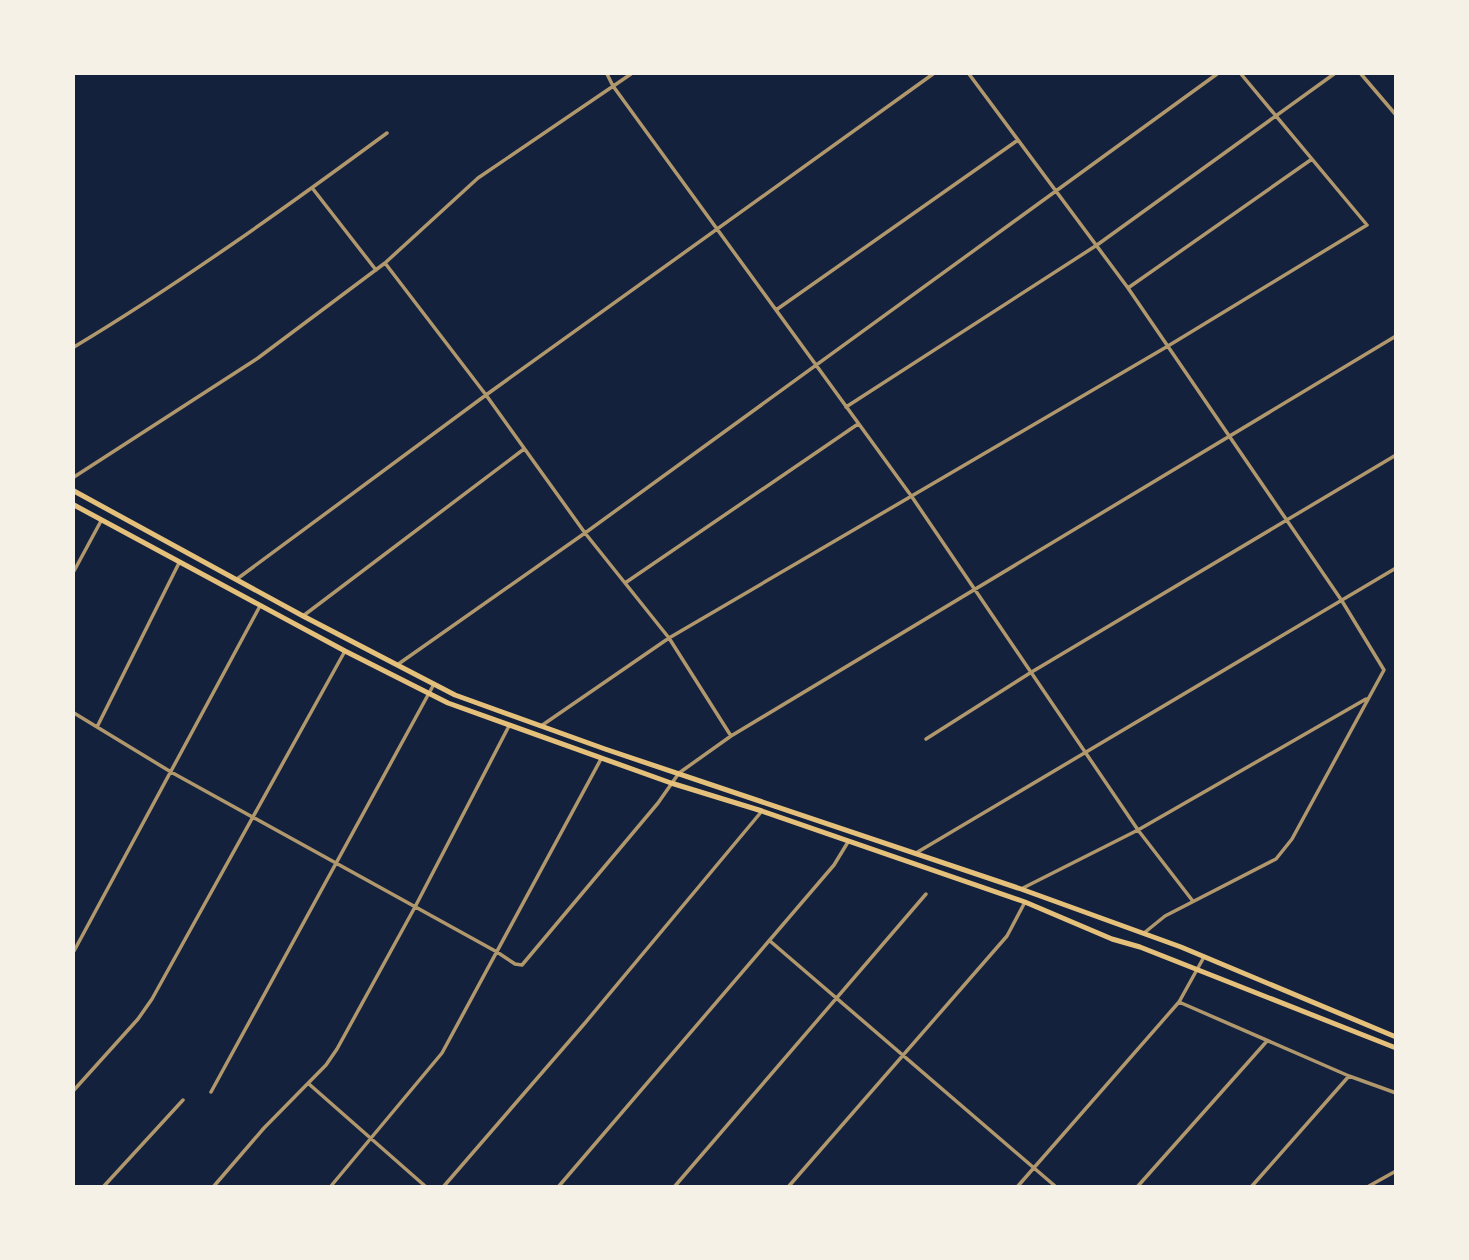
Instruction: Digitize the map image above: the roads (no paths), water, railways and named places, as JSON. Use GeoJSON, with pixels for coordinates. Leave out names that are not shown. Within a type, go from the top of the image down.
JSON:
{"type":"FeatureCollection","features":[{"type":"Feature","properties":{"kind":"main road"},"geometry":{"type":"LineString","coordinates":[[74,491],[235,580],[455,695],[1021,889],[1204,957],[1395,1037]]}},
{"type":"Feature","properties":{"kind":"main road"},"geometry":{"type":"LineString","coordinates":[[74,505],[428,694],[509,726],[671,783],[762,811],[1025,902],[1112,939],[1140,947],[1395,1048]]}},
{"type":"Feature","properties":{"kind":"main road"},"geometry":{"type":"LineString","coordinates":[[211,579],[216,569]]}},
{"type":"Feature","properties":{"kind":"street"},"geometry":{"type":"LineString","coordinates":[[607,74],[613,86],[912,497],[1138,830],[1192,901]]}},
{"type":"Feature","properties":{"kind":"street"},"geometry":{"type":"LineString","coordinates":[[74,477],[258,358],[385,263],[478,178],[631,74]]}},
{"type":"Feature","properties":{"kind":"street"},"geometry":{"type":"LineString","coordinates":[[235,580],[933,74]]}},
{"type":"Feature","properties":{"kind":"street"},"geometry":{"type":"LineString","coordinates":[[969,74],[1128,288],[1342,601],[1384,670],[1292,839],[1276,859],[1165,916],[1143,934]]}},
{"type":"Feature","properties":{"kind":"street"},"geometry":{"type":"LineString","coordinates":[[397,665],[585,533],[1217,74]]}},
{"type":"Feature","properties":{"kind":"street"},"geometry":{"type":"LineString","coordinates":[[541,726],[669,638],[1168,346],[1367,225],[1241,74]]}},
{"type":"Feature","properties":{"kind":"street"},"geometry":{"type":"LineString","coordinates":[[846,407],[1097,245],[1334,74]]}},
{"type":"Feature","properties":{"kind":"street"},"geometry":{"type":"LineString","coordinates":[[1361,74],[1395,115]]}},
{"type":"Feature","properties":{"kind":"street"},"geometry":{"type":"LineString","coordinates":[[74,347],[144,305],[387,133]]}},
{"type":"Feature","properties":{"kind":"street"},"geometry":{"type":"LineString","coordinates":[[775,310],[1018,140]]}},
{"type":"Feature","properties":{"kind":"street"},"geometry":{"type":"LineString","coordinates":[[1128,288],[1312,159]]}},
{"type":"Feature","properties":{"kind":"street"},"geometry":{"type":"LineString","coordinates":[[312,188],[376,270]]}},
{"type":"Feature","properties":{"kind":"street"},"geometry":{"type":"LineString","coordinates":[[385,263],[585,533],[669,638],[731,736]]}},
{"type":"Feature","properties":{"kind":"street"},"geometry":{"type":"LineString","coordinates":[[74,713],[171,772],[497,951],[515,964],[523,964],[658,803],[679,773],[731,736],[1395,336]]}},
{"type":"Feature","properties":{"kind":"street"},"geometry":{"type":"LineString","coordinates":[[625,583],[859,424]]}},
{"type":"Feature","properties":{"kind":"street"},"geometry":{"type":"LineString","coordinates":[[303,616],[524,449]]}},
{"type":"Feature","properties":{"kind":"street"},"geometry":{"type":"LineString","coordinates":[[926,739],[1030,673],[1395,455]]}},
{"type":"Feature","properties":{"kind":"street"},"geometry":{"type":"LineString","coordinates":[[74,571],[101,521]]}},
{"type":"Feature","properties":{"kind":"street"},"geometry":{"type":"LineString","coordinates":[[96,727],[179,563]]}},
{"type":"Feature","properties":{"kind":"street"},"geometry":{"type":"LineString","coordinates":[[915,853],[1395,568]]}},
{"type":"Feature","properties":{"kind":"street"},"geometry":{"type":"LineString","coordinates":[[74,951],[261,604]]}},
{"type":"Feature","properties":{"kind":"street"},"geometry":{"type":"LineString","coordinates":[[74,1090],[138,1019],[254,818],[345,651]]}},
{"type":"Feature","properties":{"kind":"street"},"geometry":{"type":"LineString","coordinates":[[211,1092],[433,684]]}},
{"type":"Feature","properties":{"kind":"street"},"geometry":{"type":"LineString","coordinates":[[1021,889],[1138,830],[1367,698]]}},
{"type":"Feature","properties":{"kind":"street"},"geometry":{"type":"LineString","coordinates":[[214,1186],[264,1128],[326,1066],[337,1049],[415,907],[509,726]]}},
{"type":"Feature","properties":{"kind":"street"},"geometry":{"type":"LineString","coordinates":[[331,1186],[442,1054],[602,757]]}},
{"type":"Feature","properties":{"kind":"street"},"geometry":{"type":"LineString","coordinates":[[444,1186],[586,1023],[762,811]]}},
{"type":"Feature","properties":{"kind":"street"},"geometry":{"type":"LineString","coordinates":[[559,1186],[834,865],[848,842]]}},
{"type":"Feature","properties":{"kind":"street"},"geometry":{"type":"LineString","coordinates":[[675,1186],[926,894]]}},
{"type":"Feature","properties":{"kind":"street"},"geometry":{"type":"LineString","coordinates":[[789,1186],[1007,936],[1025,902]]}},
{"type":"Feature","properties":{"kind":"street"},"geometry":{"type":"LineString","coordinates":[[770,941],[1055,1186]]}},
{"type":"Feature","properties":{"kind":"street"},"geometry":{"type":"LineString","coordinates":[[1018,1186],[1179,1002],[1204,957]]}},
{"type":"Feature","properties":{"kind":"street"},"geometry":{"type":"LineString","coordinates":[[1179,1002],[1349,1076],[1395,1093]]}},
{"type":"Feature","properties":{"kind":"street"},"geometry":{"type":"LineString","coordinates":[[1138,1186],[1267,1041]]}},
{"type":"Feature","properties":{"kind":"street"},"geometry":{"type":"LineString","coordinates":[[1252,1186],[1349,1076]]}},
{"type":"Feature","properties":{"kind":"street"},"geometry":{"type":"LineString","coordinates":[[309,1084],[425,1186]]}},
{"type":"Feature","properties":{"kind":"street"},"geometry":{"type":"LineString","coordinates":[[104,1186],[183,1100]]}},
{"type":"Feature","properties":{"kind":"street"},"geometry":{"type":"LineString","coordinates":[[1369,1186],[1395,1171]]}}]}
